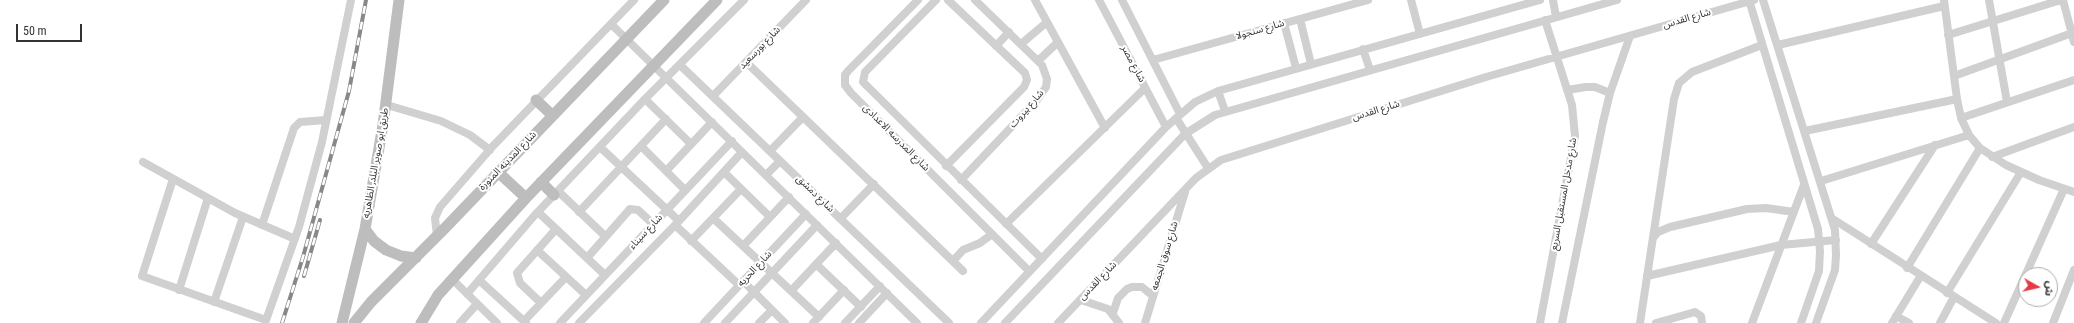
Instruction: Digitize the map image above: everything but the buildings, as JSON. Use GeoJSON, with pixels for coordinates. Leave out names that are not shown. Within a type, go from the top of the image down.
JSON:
{"type":"FeatureCollection","features":[{"type":"Feature","properties":{"kind":"main road","name":"طريق ابو صوير البلد, الظاهريه"},"geometry":{"type":"LineString","coordinates":[[342,323],[365,229],[387,105],[399,0]]}},
{"type":"Feature","properties":{"kind":"main road","name":"شارع المدينه المنورة"},"geometry":{"type":"LineString","coordinates":[[354,323],[371,302],[416,258],[664,0]]}},
{"type":"Feature","properties":{"kind":"main road"},"geometry":{"type":"LineString","coordinates":[[421,323],[438,295],[526,198],[717,0]]}},
{"type":"Feature","properties":{"kind":"main road"},"geometry":{"type":"LineString","coordinates":[[536,100],[552,115]]}},
{"type":"Feature","properties":{"kind":"main road"},"geometry":{"type":"LineString","coordinates":[[498,172],[526,198]]}},
{"type":"Feature","properties":{"kind":"main road"},"geometry":{"type":"LineString","coordinates":[[541,182],[556,193]]}},
{"type":"Feature","properties":{"kind":"main road"},"geometry":{"type":"LineString","coordinates":[[365,229],[374,241],[386,250],[401,256],[416,258]]}},
{"type":"Feature","properties":{"kind":"street"},"geometry":{"type":"LineString","coordinates":[[173,179],[142,276],[266,322],[294,239],[326,120],[351,0]]}},
{"type":"Feature","properties":{"kind":"street"},"geometry":{"type":"LineString","coordinates":[[437,236],[435,218],[440,207],[536,100],[634,0]]}},
{"type":"Feature","properties":{"kind":"street"},"geometry":{"type":"LineString","coordinates":[[467,294],[538,212],[645,99],[744,0]]}},
{"type":"Feature","properties":{"kind":"street","name":"شارع بورسعيد"},"geometry":{"type":"LineString","coordinates":[[713,96],[806,0]]}},
{"type":"Feature","properties":{"kind":"street","name":"شارع المدرسه الاعدادى"},"geometry":{"type":"LineString","coordinates":[[918,0],[848,71],[844,80],[845,85],[851,93],[1030,271]]}},
{"type":"Feature","properties":{"kind":"street","name":"شارع المدرسه الاعدادى"},"geometry":{"type":"LineString","coordinates":[[936,0],[865,72],[862,79],[864,86],[1042,259]]}},
{"type":"Feature","properties":{"kind":"street","name":"شارع بيروت"},"geometry":{"type":"LineString","coordinates":[[946,166],[1026,84],[1027,76],[948,0]]}},
{"type":"Feature","properties":{"kind":"street"},"geometry":{"type":"LineString","coordinates":[[955,7],[961,0]]}},
{"type":"Feature","properties":{"kind":"street","name":"شارع بيروت"},"geometry":{"type":"LineString","coordinates":[[961,180],[1042,94],[1047,79],[1046,72],[1038,61],[975,0]]}},
{"type":"Feature","properties":{"kind":"street"},"geometry":{"type":"LineString","coordinates":[[1035,0],[1104,128]]}},
{"type":"Feature","properties":{"kind":"street","name":"شارع مصر"},"geometry":{"type":"LineString","coordinates":[[1099,0],[1166,127]]}},
{"type":"Feature","properties":{"kind":"street","name":"شارع مصر"},"geometry":{"type":"LineString","coordinates":[[1122,0],[1153,60],[1185,134],[1208,168]]}},
{"type":"Feature","properties":{"kind":"street","name":"شارع سنجولا"},"geometry":{"type":"LineString","coordinates":[[1153,60],[1368,0]]}},
{"type":"Feature","properties":{"kind":"street"},"geometry":{"type":"LineString","coordinates":[[1411,0],[1420,34]]}},
{"type":"Feature","properties":{"kind":"street"},"geometry":{"type":"LineString","coordinates":[[980,323],[1166,127],[1194,102],[1218,91],[1538,0]]}},
{"type":"Feature","properties":{"kind":"street"},"geometry":{"type":"LineString","coordinates":[[1553,0],[1556,17]]}},
{"type":"Feature","properties":{"kind":"street"},"geometry":{"type":"LineString","coordinates":[[1005,323],[1185,134],[1204,120],[1225,111],[1614,0]]}},
{"type":"Feature","properties":{"kind":"street"},"geometry":{"type":"LineString","coordinates":[[1751,0],[1762,45],[1804,185],[1819,241],[1820,261],[1816,281],[1801,323]]}},
{"type":"Feature","properties":{"kind":"street","name":"شارع القدس"},"geometry":{"type":"LineString","coordinates":[[1058,323],[1186,189],[1208,168],[1235,154],[1751,0]]}},
{"type":"Feature","properties":{"kind":"street"},"geometry":{"type":"LineString","coordinates":[[1764,0],[1833,219],[1836,240],[1835,270],[1816,323]]}},
{"type":"Feature","properties":{"kind":"street"},"geometry":{"type":"LineString","coordinates":[[1989,0],[2007,102]]}},
{"type":"Feature","properties":{"kind":"street"},"geometry":{"type":"LineString","coordinates":[[1948,35],[2062,0],[2074,42]]}},
{"type":"Feature","properties":{"kind":"street"},"geometry":{"type":"LineString","coordinates":[[1778,45],[1944,3],[1957,99],[1961,118],[1969,134],[1980,148],[1992,157],[2021,172],[2074,192]]}},
{"type":"Feature","properties":{"kind":"street"},"geometry":{"type":"LineString","coordinates":[[1300,19],[1311,64]]}},
{"type":"Feature","properties":{"kind":"street","name":"شارع مدخل المستقبل السريع"},"geometry":{"type":"LineString","coordinates":[[1540,323],[1575,136],[1574,120],[1567,90],[1545,20]]}},
{"type":"Feature","properties":{"kind":"street"},"geometry":{"type":"LineString","coordinates":[[1021,44],[1047,22]]}},
{"type":"Feature","properties":{"kind":"street"},"geometry":{"type":"LineString","coordinates":[[1284,23],[1296,68]]}},
{"type":"Feature","properties":{"kind":"street","name":"شارع دمشق"},"geometry":{"type":"LineString","coordinates":[[611,24],[917,323]]}},
{"type":"Feature","properties":{"kind":"street"},"geometry":{"type":"LineString","coordinates":[[996,46],[1008,32]]}},
{"type":"Feature","properties":{"kind":"street"},"geometry":{"type":"LineString","coordinates":[[1954,76],[2072,33]]}},
{"type":"Feature","properties":{"kind":"street"},"geometry":{"type":"LineString","coordinates":[[1562,323],[1610,93],[1630,36]]}},
{"type":"Feature","properties":{"kind":"street"},"geometry":{"type":"LineString","coordinates":[[1038,61],[1058,42]]}},
{"type":"Feature","properties":{"kind":"street"},"geometry":{"type":"LineString","coordinates":[[1640,323],[1676,92],[1680,83],[1692,72],[1762,45]]}},
{"type":"Feature","properties":{"kind":"street"},"geometry":{"type":"LineString","coordinates":[[1363,49],[1370,70]]}},
{"type":"Feature","properties":{"kind":"street"},"geometry":{"type":"LineString","coordinates":[[746,62],[963,271]]}},
{"type":"Feature","properties":{"kind":"street","name":"شارع دمشق"},"geometry":{"type":"LineString","coordinates":[[680,65],[949,323]]}},
{"type":"Feature","properties":{"kind":"street"},"geometry":{"type":"LineString","coordinates":[[1961,118],[2074,80]]}},
{"type":"Feature","properties":{"kind":"street"},"geometry":{"type":"LineString","coordinates":[[1567,90],[1591,87],[1610,93]]}},
{"type":"Feature","properties":{"kind":"street"},"geometry":{"type":"LineString","coordinates":[[1006,224],[1145,88]]}},
{"type":"Feature","properties":{"kind":"street"},"geometry":{"type":"LineString","coordinates":[[1218,91],[1225,111]]}},
{"type":"Feature","properties":{"kind":"street"},"geometry":{"type":"LineString","coordinates":[[645,99],[691,144]]}},
{"type":"Feature","properties":{"kind":"street"},"geometry":{"type":"LineString","coordinates":[[1805,131],[1957,99]]}},
{"type":"Feature","properties":{"kind":"street"},"geometry":{"type":"LineString","coordinates":[[387,105],[441,121],[470,135],[490,150]]}},
{"type":"Feature","properties":{"kind":"street"},"geometry":{"type":"LineString","coordinates":[[770,151],[803,117]]}},
{"type":"Feature","properties":{"kind":"street"},"geometry":{"type":"LineString","coordinates":[[579,212],[666,119]]}},
{"type":"Feature","properties":{"kind":"street"},"geometry":{"type":"LineString","coordinates":[[262,225],[294,128],[300,122],[326,120]]}},
{"type":"Feature","properties":{"kind":"street"},"geometry":{"type":"LineString","coordinates":[[666,171],[712,122]]}},
{"type":"Feature","properties":{"kind":"street"},"geometry":{"type":"LineString","coordinates":[[1992,157],[2074,127]]}},
{"type":"Feature","properties":{"kind":"street"},"geometry":{"type":"LineString","coordinates":[[1821,181],[1969,134]]}},
{"type":"Feature","properties":{"kind":"street","name":"شارع سيناء"},"geometry":{"type":"LineString","coordinates":[[560,323],[732,141]]}},
{"type":"Feature","properties":{"kind":"street"},"geometry":{"type":"LineString","coordinates":[[1871,244],[1936,145]]}},
{"type":"Feature","properties":{"kind":"street"},"geometry":{"type":"LineString","coordinates":[[641,146],[685,190]]}},
{"type":"Feature","properties":{"kind":"street"},"geometry":{"type":"LineString","coordinates":[[600,147],[667,210],[691,241],[754,292],[786,323]]}},
{"type":"Feature","properties":{"kind":"street"},"geometry":{"type":"LineString","coordinates":[[1907,268],[1980,148]]}},
{"type":"Feature","properties":{"kind":"street","name":"شارع سيناء"},"geometry":{"type":"LineString","coordinates":[[579,323],[677,223],[742,152]]}},
{"type":"Feature","properties":{"kind":"street"},"geometry":{"type":"LineString","coordinates":[[766,175],[780,161]]}},
{"type":"Feature","properties":{"kind":"street"},"geometry":{"type":"LineString","coordinates":[[143,162],[243,217],[294,239]]}},
{"type":"Feature","properties":{"kind":"street"},"geometry":{"type":"LineString","coordinates":[[724,172],[770,218]]}},
{"type":"Feature","properties":{"kind":"street"},"geometry":{"type":"LineString","coordinates":[[1940,323],[1950,295],[2021,172]]}},
{"type":"Feature","properties":{"kind":"street"},"geometry":{"type":"LineString","coordinates":[[840,219],[874,184]]}},
{"type":"Feature","properties":{"kind":"street"},"geometry":{"type":"LineString","coordinates":[[1752,323],[1804,185]]}},
{"type":"Feature","properties":{"kind":"street"},"geometry":{"type":"LineString","coordinates":[[691,241],[740,189]]}},
{"type":"Feature","properties":{"kind":"street","name":"شارع سوق الجمعه"},"geometry":{"type":"LineString","coordinates":[[1145,323],[1186,189]]}},
{"type":"Feature","properties":{"kind":"street"},"geometry":{"type":"LineString","coordinates":[[2004,323],[2064,189]]}},
{"type":"Feature","properties":{"kind":"street"},"geometry":{"type":"LineString","coordinates":[[556,193],[605,236]]}},
{"type":"Feature","properties":{"kind":"street"},"geometry":{"type":"LineString","coordinates":[[743,246],[789,197]]}},
{"type":"Feature","properties":{"kind":"street"},"geometry":{"type":"LineString","coordinates":[[179,290],[208,198]]}},
{"type":"Feature","properties":{"kind":"street"},"geometry":{"type":"LineString","coordinates":[[587,258],[628,211],[633,208],[638,210],[653,224]]}},
{"type":"Feature","properties":{"kind":"street"},"geometry":{"type":"LineString","coordinates":[[1653,238],[1658,232],[1670,227],[1747,209],[1766,208],[1794,212]]}},
{"type":"Feature","properties":{"kind":"street"},"geometry":{"type":"LineString","coordinates":[[538,212],[605,275]]}},
{"type":"Feature","properties":{"kind":"street","name":"شارع الحريه"},"geometry":{"type":"LineString","coordinates":[[707,322],[741,283],[806,214]]}},
{"type":"Feature","properties":{"kind":"street"},"geometry":{"type":"LineString","coordinates":[[214,302],[243,217]]}},
{"type":"Feature","properties":{"kind":"street"},"geometry":{"type":"LineString","coordinates":[[713,218],[791,291],[816,320],[844,290]]}},
{"type":"Feature","properties":{"kind":"street"},"geometry":{"type":"LineString","coordinates":[[1833,219],[1950,295],[1985,320],[1996,323]]}},
{"type":"Feature","properties":{"kind":"street","name":"شارع الحريه"},"geometry":{"type":"LineString","coordinates":[[725,323],[817,225]]}},
{"type":"Feature","properties":{"kind":"street"},"geometry":{"type":"LineString","coordinates":[[541,303],[520,283],[517,276],[518,270],[556,229]]}},
{"type":"Feature","properties":{"kind":"street"},"geometry":{"type":"LineString","coordinates":[[953,261],[963,250],[980,244],[992,234]]}},
{"type":"Feature","properties":{"kind":"street"},"geometry":{"type":"LineString","coordinates":[[1647,276],[1781,245],[1836,240]]}},
{"type":"Feature","properties":{"kind":"street"},"geometry":{"type":"LineString","coordinates":[[791,291],[836,243]]}},
{"type":"Feature","properties":{"kind":"street"},"geometry":{"type":"LineString","coordinates":[[537,250],[586,295]]}},
{"type":"Feature","properties":{"kind":"street"},"geometry":{"type":"LineString","coordinates":[[629,250],[640,261]]}},
{"type":"Feature","properties":{"kind":"street"},"geometry":{"type":"LineString","coordinates":[[816,264],[861,307]]}},
{"type":"Feature","properties":{"kind":"street"},"geometry":{"type":"LineString","coordinates":[[2053,323],[2074,270]]}},
{"type":"Feature","properties":{"kind":"street"},"geometry":{"type":"LineString","coordinates":[[1909,323],[1894,320],[1920,276]]}},
{"type":"Feature","properties":{"kind":"street"},"geometry":{"type":"LineString","coordinates":[[479,280],[525,322],[566,277]]}},
{"type":"Feature","properties":{"kind":"street"},"geometry":{"type":"LineString","coordinates":[[452,279],[496,323]]}},
{"type":"Feature","properties":{"kind":"street"},"geometry":{"type":"LineString","coordinates":[[846,323],[880,286]]}},
{"type":"Feature","properties":{"kind":"street"},"geometry":{"type":"LineString","coordinates":[[1113,313],[1118,298],[1127,289],[1132,287],[1142,287],[1153,296]]}},
{"type":"Feature","properties":{"kind":"street"},"geometry":{"type":"LineString","coordinates":[[859,323],[887,293]]}},
{"type":"Feature","properties":{"kind":"street"},"geometry":{"type":"LineString","coordinates":[[1080,300],[1102,306],[1113,313],[1119,323]]}},
{"type":"Feature","properties":{"kind":"street"},"geometry":{"type":"LineString","coordinates":[[460,323],[477,304]]}},
{"type":"Feature","properties":{"kind":"street"},"geometry":{"type":"LineString","coordinates":[[758,323],[772,310]]}},
{"type":"Feature","properties":{"kind":"street"},"geometry":{"type":"LineString","coordinates":[[1656,323],[1695,312],[1701,316],[1702,323]]}},
{"type":"Feature","properties":{"kind":"street"},"geometry":{"type":"LineString","coordinates":[[865,316],[871,323]]}},
{"type":"Feature","properties":{"kind":"railway"},"geometry":{"type":"LineString","coordinates":[[282,323],[303,257],[349,91],[366,0]]}},
{"type":"Feature","properties":{"kind":"railway"},"geometry":{"type":"LineString","coordinates":[[304,276],[320,220]]}}]}
